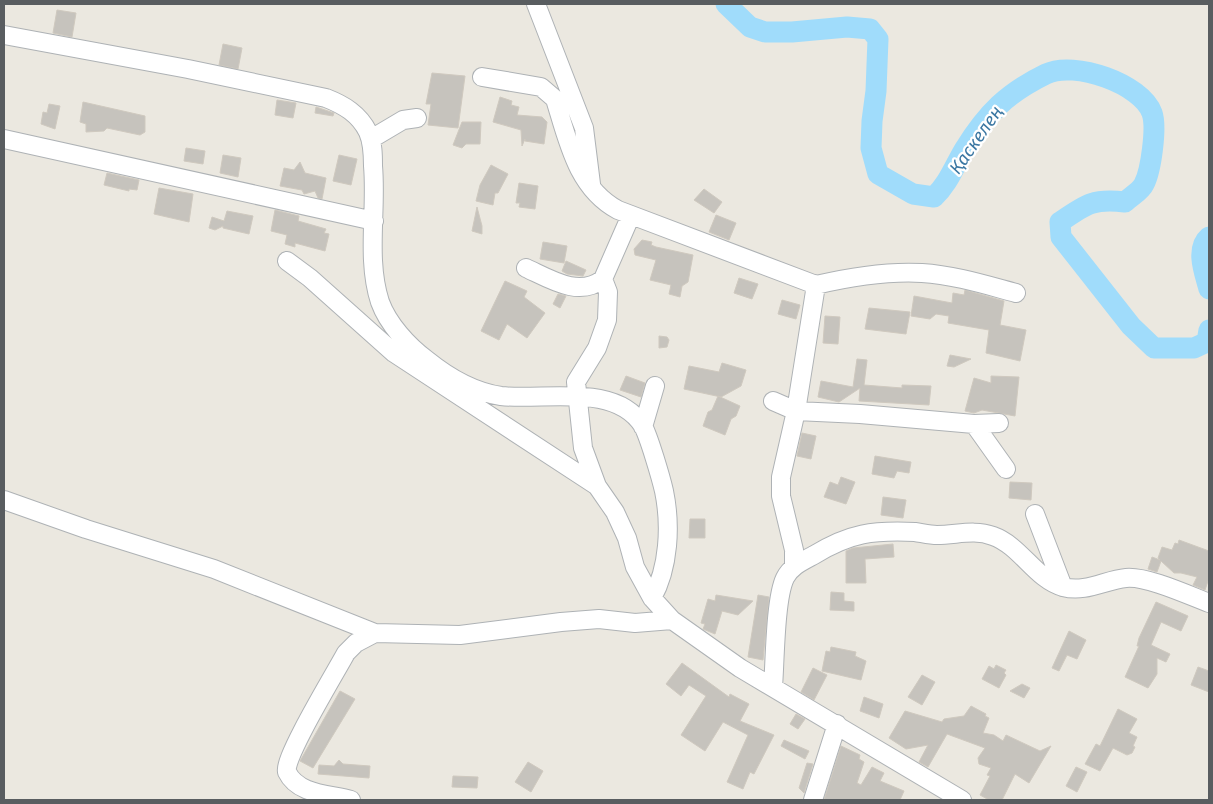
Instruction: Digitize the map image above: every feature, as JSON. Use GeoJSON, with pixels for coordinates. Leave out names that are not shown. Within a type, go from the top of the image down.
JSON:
{"type":"FeatureCollection","features":[{"type":"Feature","properties":{"kind":"street"},"geometry":{"type":"LineString","coordinates":[[536,4],[584,128],[592,192]]}},
{"type":"Feature","properties":{"kind":"street"},"geometry":{"type":"LineString","coordinates":[[4,35],[188,68],[326,98],[346,106],[359,118],[371,139],[374,178],[375,273],[380,302],[392,325],[426,359],[470,387],[500,396],[577,396],[596,398],[625,409],[643,427],[662,481],[667,508],[667,542],[663,572],[652,598]]}},
{"type":"Feature","properties":{"kind":"street"},"geometry":{"type":"LineString","coordinates":[[482,77],[541,87],[555,100],[578,170],[592,192],[602,202],[632,215],[816,285],[850,277],[922,273],[1016,293]]}},
{"type":"Feature","properties":{"kind":"street"},"geometry":{"type":"LineString","coordinates":[[371,139],[395,124],[417,118]]}},
{"type":"Feature","properties":{"kind":"street"},"geometry":{"type":"LineString","coordinates":[[4,138],[374,221]]}},
{"type":"Feature","properties":{"kind":"street"},"geometry":{"type":"LineString","coordinates":[[526,268],[569,287],[594,286],[603,279],[632,215]]}},
{"type":"Feature","properties":{"kind":"street"},"geometry":{"type":"LineString","coordinates":[[287,261],[310,278],[394,353],[597,486]]}},
{"type":"Feature","properties":{"kind":"street"},"geometry":{"type":"LineString","coordinates":[[603,279],[608,292],[607,320],[598,348],[576,382],[583,448],[597,486],[615,512],[627,538],[636,567],[652,598],[672,620],[740,668],[962,800]]}},
{"type":"Feature","properties":{"kind":"street"},"geometry":{"type":"LineString","coordinates":[[794,566],[794,550],[781,496],[781,477],[796,411],[816,285]]}},
{"type":"Feature","properties":{"kind":"street"},"geometry":{"type":"LineString","coordinates":[[643,427],[655,386]]}},
{"type":"Feature","properties":{"kind":"street"},"geometry":{"type":"LineString","coordinates":[[773,401],[796,411],[860,414],[974,424],[999,423]]}},
{"type":"Feature","properties":{"kind":"street"},"geometry":{"type":"LineString","coordinates":[[974,424],[1006,469]]}},
{"type":"Feature","properties":{"kind":"street"},"geometry":{"type":"LineString","coordinates":[[4,500],[86,530],[214,569],[375,633],[460,635],[599,619],[635,623],[672,620]]}},
{"type":"Feature","properties":{"kind":"street"},"geometry":{"type":"LineString","coordinates":[[1035,514],[1064,587]]}},
{"type":"Feature","properties":{"kind":"street"},"geometry":{"type":"LineString","coordinates":[[773,688],[780,601],[785,579],[794,566],[829,546],[866,532],[917,532],[934,535],[957,535],[972,531],[994,536],[1015,549],[1049,580],[1064,587],[1092,587],[1125,578],[1140,578],[1209,603]]}},
{"type":"Feature","properties":{"kind":"street"},"geometry":{"type":"LineString","coordinates":[[351,800],[305,788],[293,779],[286,766],[294,744],[346,653],[356,642],[375,633]]}},
{"type":"Feature","properties":{"kind":"street"},"geometry":{"type":"LineString","coordinates":[[813,800],[837,724]]}},
{"type":"Feature","properties":{"kind":"building"},"geometry":{"type":"Polygon","coordinates":[[[57,10],[76,13],[72,37],[53,33],[57,10]]]}},
{"type":"Feature","properties":{"kind":"building"},"geometry":{"type":"Polygon","coordinates":[[[223,44],[242,48],[238,69],[219,65],[223,44]]]}},
{"type":"Feature","properties":{"kind":"building"},"geometry":{"type":"Polygon","coordinates":[[[432,73],[465,76],[458,128],[428,125],[431,104],[426,104],[432,73]]]}},
{"type":"Feature","properties":{"kind":"building"},"geometry":{"type":"Polygon","coordinates":[[[500,97],[512,101],[511,105],[519,107],[517,115],[542,117],[547,122],[544,144],[525,141],[525,139],[522,146],[521,130],[493,122],[500,97]]]}},
{"type":"Feature","properties":{"kind":"building"},"geometry":{"type":"Polygon","coordinates":[[[277,100],[296,103],[293,118],[275,115],[277,100]]]}},
{"type":"Feature","properties":{"kind":"building"},"geometry":{"type":"Polygon","coordinates":[[[83,102],[145,116],[145,132],[140,135],[107,128],[104,131],[86,132],[86,124],[80,122],[83,102]]]}},
{"type":"Feature","properties":{"kind":"building"},"geometry":{"type":"Polygon","coordinates":[[[49,104],[60,106],[55,129],[41,124],[43,112],[47,113],[49,104]]]}},
{"type":"Feature","properties":{"kind":"building"},"geometry":{"type":"Polygon","coordinates":[[[316,107],[334,113],[333,116],[315,113],[316,107]]]}},
{"type":"Feature","properties":{"kind":"building"},"geometry":{"type":"Polygon","coordinates":[[[462,122],[481,122],[480,144],[466,144],[462,148],[453,145],[462,122]]]}},
{"type":"Feature","properties":{"kind":"building"},"geometry":{"type":"Polygon","coordinates":[[[186,148],[205,151],[203,164],[184,161],[186,148]]]}},
{"type":"Feature","properties":{"kind":"building"},"geometry":{"type":"Polygon","coordinates":[[[223,155],[241,158],[238,177],[220,173],[223,155]]]}},
{"type":"Feature","properties":{"kind":"building"},"geometry":{"type":"Polygon","coordinates":[[[339,155],[357,159],[351,185],[333,181],[339,155]]]}},
{"type":"Feature","properties":{"kind":"building"},"geometry":{"type":"Polygon","coordinates":[[[300,162],[305,173],[326,178],[322,199],[318,198],[315,191],[304,194],[302,190],[280,186],[284,168],[294,170],[300,162]]]}},
{"type":"Feature","properties":{"kind":"building"},"geometry":{"type":"Polygon","coordinates":[[[491,165],[508,174],[498,193],[495,193],[493,205],[476,201],[480,185],[491,165]]]}},
{"type":"Feature","properties":{"kind":"building"},"geometry":{"type":"Polygon","coordinates":[[[107,173],[139,180],[137,190],[129,189],[129,191],[104,185],[107,173]]]}},
{"type":"Feature","properties":{"kind":"building"},"geometry":{"type":"Polygon","coordinates":[[[519,183],[538,186],[535,209],[519,207],[520,203],[516,203],[519,183]]]}},
{"type":"Feature","properties":{"kind":"building"},"geometry":{"type":"Polygon","coordinates":[[[159,188],[193,194],[189,222],[154,214],[159,188]]]}},
{"type":"Feature","properties":{"kind":"building"},"geometry":{"type":"Polygon","coordinates":[[[704,189],[722,202],[714,213],[694,200],[704,189]]]}},
{"type":"Feature","properties":{"kind":"building"},"geometry":{"type":"Polygon","coordinates":[[[477,207],[482,226],[482,234],[472,231],[477,207]]]}},
{"type":"Feature","properties":{"kind":"building"},"geometry":{"type":"Polygon","coordinates":[[[275,210],[299,216],[298,221],[326,229],[324,233],[329,234],[325,251],[295,243],[295,247],[285,244],[287,235],[271,231],[275,210]]]}},
{"type":"Feature","properties":{"kind":"building"},"geometry":{"type":"Polygon","coordinates":[[[227,211],[253,216],[249,234],[223,228],[223,226],[215,230],[209,228],[212,217],[224,221],[227,211]]]}},
{"type":"Feature","properties":{"kind":"building"},"geometry":{"type":"Polygon","coordinates":[[[716,215],[736,223],[729,240],[709,232],[716,215]]]}},
{"type":"Feature","properties":{"kind":"building"},"geometry":{"type":"Polygon","coordinates":[[[642,240],[652,242],[651,245],[656,247],[693,255],[688,282],[682,286],[680,297],[669,294],[671,285],[650,280],[656,260],[635,255],[634,249],[642,240]]]}},
{"type":"Feature","properties":{"kind":"building"},"geometry":{"type":"Polygon","coordinates":[[[543,242],[567,246],[564,263],[540,259],[543,242]]]}},
{"type":"Feature","properties":{"kind":"building"},"geometry":{"type":"Polygon","coordinates":[[[566,261],[586,270],[583,276],[567,274],[562,271],[566,261]]]}},
{"type":"Feature","properties":{"kind":"building"},"geometry":{"type":"Polygon","coordinates":[[[739,278],[758,284],[752,299],[734,293],[739,278]]]}},
{"type":"Feature","properties":{"kind":"building"},"geometry":{"type":"Polygon","coordinates":[[[505,281],[527,291],[524,297],[545,313],[527,338],[507,324],[499,340],[481,331],[505,281]]]}},
{"type":"Feature","properties":{"kind":"building"},"geometry":{"type":"Polygon","coordinates":[[[965,290],[1004,301],[1000,325],[1026,330],[1020,361],[986,353],[989,330],[948,323],[949,316],[936,314],[930,319],[911,316],[914,296],[952,303],[953,293],[964,295],[965,290]]]}},
{"type":"Feature","properties":{"kind":"building"},"geometry":{"type":"Polygon","coordinates":[[[558,294],[566,296],[560,308],[553,304],[558,294]]]}},
{"type":"Feature","properties":{"kind":"building"},"geometry":{"type":"Polygon","coordinates":[[[782,300],[800,305],[796,319],[778,314],[782,300]]]}},
{"type":"Feature","properties":{"kind":"building"},"geometry":{"type":"Polygon","coordinates":[[[869,308],[910,312],[906,334],[865,329],[869,308]]]}},
{"type":"Feature","properties":{"kind":"building"},"geometry":{"type":"Polygon","coordinates":[[[825,316],[840,317],[838,344],[823,343],[825,316]]]}},
{"type":"Feature","properties":{"kind":"building"},"geometry":{"type":"Polygon","coordinates":[[[659,336],[667,337],[669,340],[667,347],[659,348],[659,336]]]}},
{"type":"Feature","properties":{"kind":"building"},"geometry":{"type":"Polygon","coordinates":[[[950,355],[971,359],[954,367],[947,366],[950,355]]]}},
{"type":"Feature","properties":{"kind":"building"},"geometry":{"type":"Polygon","coordinates":[[[857,359],[867,360],[864,385],[902,388],[902,385],[931,386],[929,405],[859,401],[860,388],[839,402],[818,397],[821,381],[853,387],[857,359]]]}},
{"type":"Feature","properties":{"kind":"building"},"geometry":{"type":"Polygon","coordinates":[[[722,363],[746,370],[741,386],[721,397],[684,389],[689,366],[719,372],[722,363]]]}},
{"type":"Feature","properties":{"kind":"building"},"geometry":{"type":"Polygon","coordinates":[[[626,376],[645,383],[641,397],[620,390],[626,376]]]}},
{"type":"Feature","properties":{"kind":"building"},"geometry":{"type":"Polygon","coordinates":[[[991,376],[1019,377],[1015,416],[982,410],[974,413],[965,411],[974,378],[991,383],[991,376]]]}},
{"type":"Feature","properties":{"kind":"building"},"geometry":{"type":"Polygon","coordinates":[[[718,396],[740,406],[736,416],[731,419],[725,435],[703,426],[708,412],[712,410],[718,396]]]}},
{"type":"Feature","properties":{"kind":"building"},"geometry":{"type":"Polygon","coordinates":[[[802,433],[816,436],[811,459],[797,456],[802,433]]]}},
{"type":"Feature","properties":{"kind":"building"},"geometry":{"type":"Polygon","coordinates":[[[875,456],[911,462],[909,473],[897,471],[894,478],[872,474],[875,456]]]}},
{"type":"Feature","properties":{"kind":"building"},"geometry":{"type":"Polygon","coordinates":[[[841,477],[855,482],[846,504],[824,497],[830,482],[838,485],[841,477]]]}},
{"type":"Feature","properties":{"kind":"building"},"geometry":{"type":"Polygon","coordinates":[[[1010,482],[1032,483],[1031,500],[1009,498],[1010,482]]]}},
{"type":"Feature","properties":{"kind":"building"},"geometry":{"type":"Polygon","coordinates":[[[883,497],[906,500],[903,518],[881,515],[883,497]]]}},
{"type":"Feature","properties":{"kind":"building"},"geometry":{"type":"Polygon","coordinates":[[[690,519],[705,519],[705,538],[689,538],[690,519]]]}},
{"type":"Feature","properties":{"kind":"building"},"geometry":{"type":"Polygon","coordinates":[[[1179,540],[1209,551],[1209,578],[1205,590],[1193,585],[1197,577],[1174,573],[1161,561],[1157,572],[1148,569],[1152,557],[1160,560],[1158,558],[1162,547],[1172,550],[1175,543],[1178,544],[1179,540]]]}},
{"type":"Feature","properties":{"kind":"building"},"geometry":{"type":"Polygon","coordinates":[[[893,544],[894,557],[865,559],[866,583],[846,583],[846,551],[853,548],[893,544]]]}},
{"type":"Feature","properties":{"kind":"building"},"geometry":{"type":"Polygon","coordinates":[[[831,592],[844,593],[844,601],[854,602],[854,611],[830,610],[831,592]]]}},
{"type":"Feature","properties":{"kind":"building"},"geometry":{"type":"Polygon","coordinates":[[[716,595],[753,601],[738,615],[722,611],[715,634],[703,629],[705,624],[701,623],[708,599],[715,601],[716,595]]]}},
{"type":"Feature","properties":{"kind":"building"},"geometry":{"type":"Polygon","coordinates":[[[758,595],[769,597],[763,660],[748,657],[758,595]]]}},
{"type":"Feature","properties":{"kind":"building"},"geometry":{"type":"Polygon","coordinates":[[[1156,602],[1188,616],[1181,631],[1161,622],[1151,645],[1170,654],[1166,662],[1157,658],[1157,674],[1148,688],[1125,677],[1139,646],[1137,646],[1139,638],[1156,602]]]}},
{"type":"Feature","properties":{"kind":"building"},"geometry":{"type":"Polygon","coordinates":[[[1069,631],[1086,640],[1077,659],[1067,655],[1059,671],[1052,668],[1069,631]]]}},
{"type":"Feature","properties":{"kind":"building"},"geometry":{"type":"Polygon","coordinates":[[[831,647],[856,652],[855,656],[866,661],[861,680],[822,671],[826,651],[830,652],[831,647]]]}},
{"type":"Feature","properties":{"kind":"building"},"geometry":{"type":"Polygon","coordinates":[[[682,663],[729,697],[730,694],[749,704],[740,721],[774,735],[754,774],[750,772],[743,789],[727,782],[748,735],[723,722],[705,751],[681,735],[706,696],[689,685],[681,696],[666,684],[682,663]]]}},
{"type":"Feature","properties":{"kind":"building"},"geometry":{"type":"Polygon","coordinates":[[[996,665],[1006,670],[1004,673],[1006,675],[999,688],[982,679],[989,666],[994,669],[996,665]]]}},
{"type":"Feature","properties":{"kind":"building"},"geometry":{"type":"Polygon","coordinates":[[[1198,667],[1209,671],[1209,692],[1191,685],[1198,667]]]}},
{"type":"Feature","properties":{"kind":"building"},"geometry":{"type":"Polygon","coordinates":[[[813,668],[827,675],[814,700],[801,692],[813,668]]]}},
{"type":"Feature","properties":{"kind":"building"},"geometry":{"type":"Polygon","coordinates":[[[922,675],[935,682],[922,705],[908,697],[922,675]]]}},
{"type":"Feature","properties":{"kind":"building"},"geometry":{"type":"Polygon","coordinates":[[[1022,684],[1030,688],[1024,698],[1010,691],[1022,684]]]}},
{"type":"Feature","properties":{"kind":"building"},"geometry":{"type":"Polygon","coordinates":[[[340,691],[355,699],[313,768],[300,761],[340,691]]]}},
{"type":"Feature","properties":{"kind":"building"},"geometry":{"type":"Polygon","coordinates":[[[864,697],[883,704],[879,718],[860,711],[864,697]]]}},
{"type":"Feature","properties":{"kind":"building"},"geometry":{"type":"Polygon","coordinates":[[[971,706],[986,714],[985,716],[989,718],[983,733],[994,735],[1003,741],[1006,735],[1040,751],[1051,746],[1029,783],[1015,774],[1002,800],[989,800],[980,795],[990,776],[987,775],[991,768],[979,764],[978,758],[985,748],[947,734],[928,767],[919,762],[928,745],[906,749],[889,738],[905,711],[942,722],[944,719],[964,716],[971,706]]]}},
{"type":"Feature","properties":{"kind":"building"},"geometry":{"type":"Polygon","coordinates":[[[1118,709],[1137,719],[1129,733],[1137,737],[1133,746],[1135,747],[1132,753],[1127,755],[1113,748],[1100,771],[1085,764],[1096,744],[1100,746],[1118,709]]]}},
{"type":"Feature","properties":{"kind":"building"},"geometry":{"type":"Polygon","coordinates":[[[796,714],[805,719],[798,729],[790,724],[796,714]]]}},
{"type":"Feature","properties":{"kind":"building"},"geometry":{"type":"Polygon","coordinates":[[[784,740],[809,751],[805,759],[781,746],[784,740]]]}},
{"type":"Feature","properties":{"kind":"building"},"geometry":{"type":"Polygon","coordinates":[[[841,746],[860,755],[859,759],[864,762],[857,783],[861,785],[872,767],[884,773],[880,781],[904,791],[900,800],[824,800],[841,746]]]}},
{"type":"Feature","properties":{"kind":"building"},"geometry":{"type":"Polygon","coordinates":[[[339,760],[343,764],[370,766],[369,778],[318,774],[319,765],[334,766],[339,760]]]}},
{"type":"Feature","properties":{"kind":"building"},"geometry":{"type":"Polygon","coordinates":[[[528,762],[543,771],[531,792],[515,782],[528,762]]]}},
{"type":"Feature","properties":{"kind":"building"},"geometry":{"type":"Polygon","coordinates":[[[807,763],[813,764],[804,793],[799,788],[807,763]]]}},
{"type":"Feature","properties":{"kind":"building"},"geometry":{"type":"Polygon","coordinates":[[[1076,767],[1087,772],[1077,792],[1066,786],[1076,767]]]}},
{"type":"Feature","properties":{"kind":"building"},"geometry":{"type":"Polygon","coordinates":[[[453,776],[478,777],[477,788],[452,787],[453,776]]]}},
{"type":"Feature","properties":{"kind":"waterway","name":"Қаскелең"},"geometry":{"type":"LineString","coordinates":[[726,4],[750,27],[765,32],[792,32],[847,27],[870,29],[878,39],[871,148],[878,174],[913,194],[934,197],[947,181],[964,150],[981,125],[999,105],[1032,81],[1046,74],[1058,70],[1089,73],[1106,77],[1135,93],[1146,102],[1152,113],[1154,128],[1149,169],[1143,187],[1125,202],[1098,202],[1077,211],[1060,222],[1061,237],[1131,326],[1154,348],[1194,348],[1207,342],[1209,330]]}},
{"type":"Feature","properties":{"kind":"waterway","name":"Қаскелең"},"geometry":{"type":"LineString","coordinates":[[1209,237],[1205,242],[1202,255],[1209,289]]}}]}
